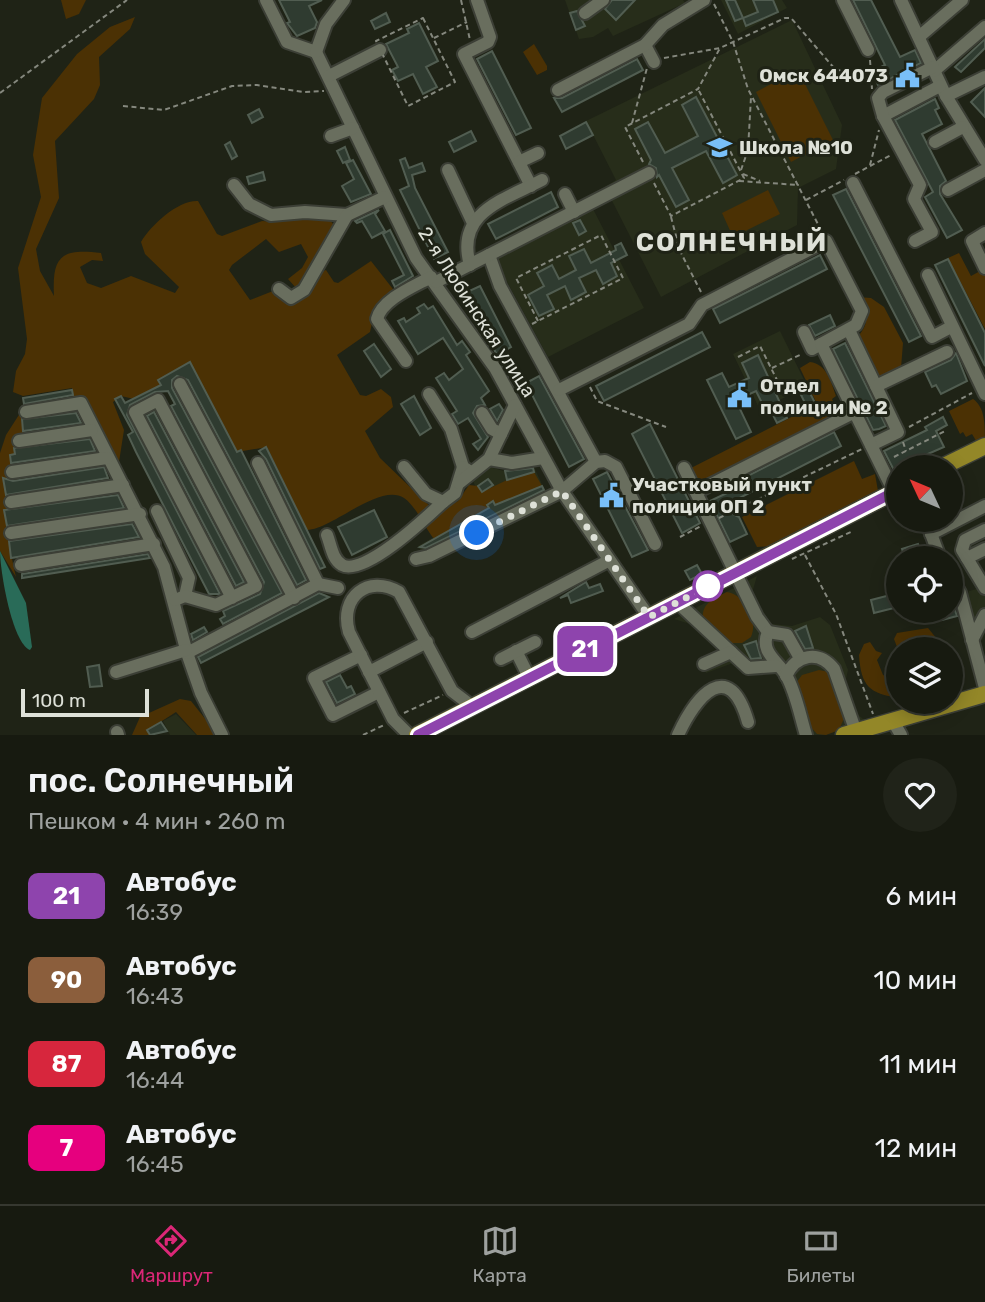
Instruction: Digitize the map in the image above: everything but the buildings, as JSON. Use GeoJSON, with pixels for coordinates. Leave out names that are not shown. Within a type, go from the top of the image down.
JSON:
{"type":"FeatureCollection","features":[{"type":"Feature","properties":{"kind":"main road"},"geometry":{"type":"LineString","coordinates":[[963,457],[985,446]]}},
{"type":"Feature","properties":{"kind":"main road"},"geometry":{"type":"LineString","coordinates":[[418,735],[886,496]]}},
{"type":"Feature","properties":{"kind":"main road"},"geometry":{"type":"LineString","coordinates":[[850,733],[891,727],[985,694]]}},
{"type":"Feature","properties":{"kind":"street"},"geometry":{"type":"LineString","coordinates":[[266,0],[287,42],[316,52],[323,30],[344,0]]}},
{"type":"Feature","properties":{"kind":"street"},"geometry":{"type":"LineString","coordinates":[[470,265],[466,251],[473,223],[481,212],[536,183],[519,162],[464,54],[488,42],[490,37],[477,0]]}},
{"type":"Feature","properties":{"kind":"street"},"geometry":{"type":"LineString","coordinates":[[585,13],[603,0]]}},
{"type":"Feature","properties":{"kind":"street"},"geometry":{"type":"LineString","coordinates":[[558,90],[650,55],[663,25],[704,0]]}},
{"type":"Feature","properties":{"kind":"street"},"geometry":{"type":"LineString","coordinates":[[843,0],[868,50]]}},
{"type":"Feature","properties":{"kind":"street"},"geometry":{"type":"LineString","coordinates":[[901,0],[920,36],[943,91],[985,160]]}},
{"type":"Feature","properties":{"kind":"street"},"geometry":{"type":"LineString","coordinates":[[920,36],[962,0]]}},
{"type":"Feature","properties":{"kind":"street"},"geometry":{"type":"LineString","coordinates":[[915,241],[932,232],[914,199],[919,185],[881,111],[878,98],[883,92],[933,69],[985,27]]}},
{"type":"Feature","properties":{"kind":"street"},"geometry":{"type":"LineString","coordinates":[[328,76],[380,50]]}},
{"type":"Feature","properties":{"kind":"street","name":"2-я Любинская улица"},"geometry":{"type":"LineString","coordinates":[[316,52],[416,258],[495,369],[562,491],[649,617]]}},
{"type":"Feature","properties":{"kind":"street"},"geometry":{"type":"LineString","coordinates":[[881,111],[985,77]]}},
{"type":"Feature","properties":{"kind":"street"},"geometry":{"type":"LineString","coordinates":[[935,142],[963,127]]}},
{"type":"Feature","properties":{"kind":"street"},"geometry":{"type":"LineString","coordinates":[[331,136],[353,128]]}},
{"type":"Feature","properties":{"kind":"street"},"geometry":{"type":"LineString","coordinates":[[519,162],[538,153]]}},
{"type":"Feature","properties":{"kind":"street"},"geometry":{"type":"LineString","coordinates":[[447,170],[473,223]]}},
{"type":"Feature","properties":{"kind":"street"},"geometry":{"type":"LineString","coordinates":[[948,190],[985,170]]}},
{"type":"Feature","properties":{"kind":"street"},"geometry":{"type":"LineString","coordinates":[[407,361],[377,319],[384,307],[649,173]]}},
{"type":"Feature","properties":{"kind":"street"},"geometry":{"type":"LineString","coordinates":[[853,183],[932,337],[951,327]]}},
{"type":"Feature","properties":{"kind":"street"},"geometry":{"type":"LineString","coordinates":[[234,185],[249,204],[271,215],[305,212],[348,215]]}},
{"type":"Feature","properties":{"kind":"street"},"geometry":{"type":"LineString","coordinates":[[565,194],[574,212]]}},
{"type":"Feature","properties":{"kind":"street"},"geometry":{"type":"LineString","coordinates":[[279,289],[290,298],[304,290],[340,224],[348,215],[385,197]]}},
{"type":"Feature","properties":{"kind":"street"},"geometry":{"type":"LineString","coordinates":[[985,233],[972,241],[985,268]]}},
{"type":"Feature","properties":{"kind":"street"},"geometry":{"type":"LineString","coordinates":[[559,390],[689,324],[707,302],[827,241],[862,311],[860,318],[849,330],[817,346]]}},
{"type":"Feature","properties":{"kind":"street"},"geometry":{"type":"LineString","coordinates":[[488,255],[500,286],[596,462]]}},
{"type":"Feature","properties":{"kind":"street"},"geometry":{"type":"LineString","coordinates":[[928,275],[983,391]]}},
{"type":"Feature","properties":{"kind":"street"},"geometry":{"type":"LineString","coordinates":[[849,330],[898,432],[871,445]]}},
{"type":"Feature","properties":{"kind":"street"},"geometry":{"type":"LineString","coordinates":[[804,332],[817,346],[886,473]]}},
{"type":"Feature","properties":{"kind":"street"},"geometry":{"type":"LineString","coordinates":[[876,386],[947,352]]}},
{"type":"Feature","properties":{"kind":"street"},"geometry":{"type":"LineString","coordinates":[[180,384],[294,598]]}},
{"type":"Feature","properties":{"kind":"street"},"geometry":{"type":"LineString","coordinates":[[327,536],[335,560],[344,566],[352,566],[393,546],[454,493],[463,467],[451,429],[429,394]]}},
{"type":"Feature","properties":{"kind":"street"},"geometry":{"type":"LineString","coordinates":[[180,598],[216,605],[232,598],[256,586],[158,400],[135,411],[232,598]]}},
{"type":"Feature","properties":{"kind":"street"},"geometry":{"type":"LineString","coordinates":[[26,412],[81,403],[92,430],[139,514],[180,598],[187,652],[201,693],[222,735]]}},
{"type":"Feature","properties":{"kind":"street"},"geometry":{"type":"LineString","coordinates":[[459,484],[476,473],[489,459],[515,405]]}},
{"type":"Feature","properties":{"kind":"street"},"geometry":{"type":"LineString","coordinates":[[696,492],[855,412]]}},
{"type":"Feature","properties":{"kind":"street"},"geometry":{"type":"LineString","coordinates":[[482,413],[492,429],[501,434]]}},
{"type":"Feature","properties":{"kind":"street"},"geometry":{"type":"LineString","coordinates":[[19,441],[92,430]]}},
{"type":"Feature","properties":{"kind":"street"},"geometry":{"type":"LineString","coordinates":[[12,472],[107,458]]}},
{"type":"Feature","properties":{"kind":"street"},"geometry":{"type":"LineString","coordinates":[[489,459],[512,463],[543,458]]}},
{"type":"Feature","properties":{"kind":"street"},"geometry":{"type":"LineString","coordinates":[[416,559],[429,556],[562,491],[596,462],[605,461],[617,467],[655,544]]}},
{"type":"Feature","properties":{"kind":"street"},"geometry":{"type":"LineString","coordinates":[[258,463],[318,584]]}},
{"type":"Feature","properties":{"kind":"street"},"geometry":{"type":"LineString","coordinates":[[404,467],[426,494],[443,502]]}},
{"type":"Feature","properties":{"kind":"street"},"geometry":{"type":"LineString","coordinates":[[463,467],[476,473]]}},
{"type":"Feature","properties":{"kind":"street"},"geometry":{"type":"LineString","coordinates":[[684,468],[757,617],[768,632],[787,635],[800,658]]}},
{"type":"Feature","properties":{"kind":"street"},"geometry":{"type":"LineString","coordinates":[[11,502],[123,485]]}},
{"type":"Feature","properties":{"kind":"street"},"geometry":{"type":"LineString","coordinates":[[936,546],[931,534],[985,506]]}},
{"type":"Feature","properties":{"kind":"street"},"geometry":{"type":"LineString","coordinates":[[157,511],[189,578],[180,598]]}},
{"type":"Feature","properties":{"kind":"street"},"geometry":{"type":"LineString","coordinates":[[11,533],[139,514]]}},
{"type":"Feature","properties":{"kind":"street"},"geometry":{"type":"LineString","coordinates":[[963,593],[985,589],[981,574],[962,550],[965,540],[985,530]]}},
{"type":"Feature","properties":{"kind":"street"},"geometry":{"type":"LineString","coordinates":[[21,565],[154,544]]}},
{"type":"Feature","properties":{"kind":"street"},"geometry":{"type":"LineString","coordinates":[[967,558],[985,549]]}},
{"type":"Feature","properties":{"kind":"street"},"geometry":{"type":"LineString","coordinates":[[472,632],[608,561]]}},
{"type":"Feature","properties":{"kind":"street"},"geometry":{"type":"LineString","coordinates":[[116,672],[187,652],[318,584],[338,588]]}},
{"type":"Feature","properties":{"kind":"street"},"geometry":{"type":"LineString","coordinates":[[409,735],[393,719],[349,632],[346,619],[347,607],[353,595],[376,584],[399,592],[452,691],[473,707]]}},
{"type":"Feature","properties":{"kind":"street"},"geometry":{"type":"LineString","coordinates":[[677,602],[751,670],[776,666]]}},
{"type":"Feature","properties":{"kind":"street"},"geometry":{"type":"LineString","coordinates":[[963,605],[985,688]]}},
{"type":"Feature","properties":{"kind":"street"},"geometry":{"type":"LineString","coordinates":[[972,640],[985,615]]}},
{"type":"Feature","properties":{"kind":"street"},"geometry":{"type":"LineString","coordinates":[[768,632],[766,644],[776,666],[786,676],[806,735]]}},
{"type":"Feature","properties":{"kind":"street"},"geometry":{"type":"LineString","coordinates":[[369,671],[427,642]]}},
{"type":"Feature","properties":{"kind":"street"},"geometry":{"type":"LineString","coordinates":[[501,659],[535,642]]}},
{"type":"Feature","properties":{"kind":"street"},"geometry":{"type":"LineString","coordinates":[[516,651],[529,677]]}},
{"type":"Feature","properties":{"kind":"street"},"geometry":{"type":"LineString","coordinates":[[704,664],[731,652]]}},
{"type":"Feature","properties":{"kind":"street"},"geometry":{"type":"LineString","coordinates":[[361,655],[314,678],[333,715],[379,692]]}},
{"type":"Feature","properties":{"kind":"street"},"geometry":{"type":"LineString","coordinates":[[786,676],[790,666],[800,658],[819,657],[828,661],[834,669],[850,733]]}},
{"type":"Feature","properties":{"kind":"street"},"geometry":{"type":"LineString","coordinates":[[678,735],[690,709],[698,698],[710,690],[733,691],[742,700],[748,722]]}},
{"type":"Feature","properties":{"kind":"path"},"geometry":{"type":"LineString","coordinates":[[0,93],[127,0]]}},
{"type":"Feature","properties":{"kind":"path"},"geometry":{"type":"LineString","coordinates":[[461,0],[467,21],[470,51]]}},
{"type":"Feature","properties":{"kind":"path"},"geometry":{"type":"LineString","coordinates":[[712,0],[733,42],[751,95],[827,241]]}},
{"type":"Feature","properties":{"kind":"path"},"geometry":{"type":"LineString","coordinates":[[423,18],[455,82],[408,106],[380,50],[376,41],[423,18]]}},
{"type":"Feature","properties":{"kind":"path"},"geometry":{"type":"LineString","coordinates":[[631,124],[650,55],[686,56],[720,48],[791,18],[834,68],[871,83]]}},
{"type":"Feature","properties":{"kind":"path"},"geometry":{"type":"LineString","coordinates":[[433,38],[467,21]]}},
{"type":"Feature","properties":{"kind":"path"},"geometry":{"type":"LineString","coordinates":[[707,302],[680,251],[671,216],[625,127],[698,89],[720,48]]}},
{"type":"Feature","properties":{"kind":"path"},"geometry":{"type":"LineString","coordinates":[[868,50],[871,83],[881,111],[869,166]]}},
{"type":"Feature","properties":{"kind":"path"},"geometry":{"type":"LineString","coordinates":[[123,106],[164,110],[221,89],[257,85],[304,92],[335,91]]}},
{"type":"Feature","properties":{"kind":"path"},"geometry":{"type":"LineString","coordinates":[[671,216],[744,178],[698,89]]}},
{"type":"Feature","properties":{"kind":"path"},"geometry":{"type":"LineString","coordinates":[[741,172],[748,150],[751,95]]}},
{"type":"Feature","properties":{"kind":"path"},"geometry":{"type":"LineString","coordinates":[[806,200],[901,150]]}},
{"type":"Feature","properties":{"kind":"path"},"geometry":{"type":"LineString","coordinates":[[741,172],[761,181]]}},
{"type":"Feature","properties":{"kind":"path"},"geometry":{"type":"LineString","coordinates":[[738,181],[799,185]]}},
{"type":"Feature","properties":{"kind":"path"},"geometry":{"type":"LineString","coordinates":[[524,328],[538,321],[623,278],[601,235],[516,278],[538,321]]}},
{"type":"Feature","properties":{"kind":"path"},"geometry":{"type":"LineString","coordinates":[[738,357],[761,346],[784,394]]}},
{"type":"Feature","properties":{"kind":"path"},"geometry":{"type":"LineString","coordinates":[[771,369],[817,346]]}},
{"type":"Feature","properties":{"kind":"path"},"geometry":{"type":"LineString","coordinates":[[585,377],[597,401],[666,426]]}},
{"type":"Feature","properties":{"kind":"path"},"geometry":{"type":"LineString","coordinates":[[898,432],[983,391]]}},
{"type":"Feature","properties":{"kind":"path"},"geometry":{"type":"LineString","coordinates":[[898,455],[947,430]]}},
{"type":"Feature","properties":{"kind":"path"},"geometry":{"type":"LineString","coordinates":[[680,537],[871,445]]}},
{"type":"Feature","properties":{"kind":"path"},"geometry":{"type":"LineString","coordinates":[[787,560],[805,555],[853,531]]}},
{"type":"Feature","properties":{"kind":"path"},"geometry":{"type":"LineString","coordinates":[[805,555],[891,727]]}},
{"type":"Feature","properties":{"kind":"path"},"geometry":{"type":"LineString","coordinates":[[363,735],[452,691]]}},
{"type":"Feature","properties":{"kind":"shaded area"},"geometry":{"type":"Polygon","coordinates":[[[61,0],[86,0],[79,14],[66,19],[61,0]]]}},
{"type":"Feature","properties":{"kind":"shaded area"},"geometry":{"type":"Polygon","coordinates":[[[565,0],[683,0],[685,3],[613,36],[608,28],[593,37],[579,39],[565,0]]]}},
{"type":"Feature","properties":{"kind":"shaded area"},"geometry":{"type":"Polygon","coordinates":[[[721,0],[782,0],[787,8],[738,34],[721,0]]]}},
{"type":"Feature","properties":{"kind":"shaded area"},"geometry":{"type":"Polygon","coordinates":[[[135,17],[130,29],[99,57],[100,85],[94,99],[55,141],[59,198],[36,249],[40,271],[54,296],[57,264],[61,258],[76,252],[101,253],[103,261],[92,260],[80,267],[87,283],[101,288],[131,276],[175,293],[179,287],[145,254],[141,242],[151,228],[166,215],[190,202],[198,201],[217,234],[222,236],[262,221],[278,222],[315,215],[328,218],[334,225],[316,265],[297,289],[288,279],[302,268],[308,257],[301,244],[279,252],[266,239],[232,265],[229,270],[250,300],[273,291],[294,303],[303,298],[321,272],[326,270],[334,282],[338,283],[371,261],[396,293],[374,314],[370,332],[337,355],[360,395],[366,396],[381,389],[391,397],[393,407],[365,431],[380,458],[437,513],[458,501],[469,485],[478,486],[482,492],[507,480],[534,472],[542,486],[496,507],[492,502],[487,504],[489,508],[434,539],[408,502],[394,495],[382,496],[318,528],[307,530],[267,447],[237,452],[190,362],[158,380],[161,385],[134,399],[121,396],[113,402],[124,430],[119,462],[73,399],[72,388],[23,396],[13,392],[16,371],[25,354],[27,339],[18,268],[41,197],[33,155],[42,98],[77,54],[110,27],[135,17]]]}},
{"type":"Feature","properties":{"kind":"shaded area","name":"Школа №10"},"geometry":{"type":"Polygon","coordinates":[[[792,20],[842,125],[836,169],[798,188],[797,225],[661,297],[605,187],[616,180],[586,121],[792,20]]]}},
{"type":"Feature","properties":{"kind":"shaded area"},"geometry":{"type":"Polygon","coordinates":[[[534,44],[547,66],[547,70],[537,75],[523,52],[534,44]]]}},
{"type":"Feature","properties":{"kind":"shaded area"},"geometry":{"type":"Polygon","coordinates":[[[798,70],[833,140],[791,162],[756,92],[798,70]]]}},
{"type":"Feature","properties":{"kind":"shaded area"},"geometry":{"type":"Polygon","coordinates":[[[768,190],[780,214],[733,237],[722,213],[768,190]]]}},
{"type":"Feature","properties":{"kind":"shaded area"},"geometry":{"type":"Polygon","coordinates":[[[592,207],[644,308],[548,357],[494,258],[592,207]]]}},
{"type":"Feature","properties":{"kind":"shaded area"},"geometry":{"type":"Polygon","coordinates":[[[959,253],[971,276],[982,270],[985,274],[985,329],[948,258],[959,253]]]}},
{"type":"Feature","properties":{"kind":"shaded area"},"geometry":{"type":"Polygon","coordinates":[[[858,297],[871,298],[884,307],[903,343],[901,368],[883,379],[873,372],[857,338],[866,322],[858,297]]]}},
{"type":"Feature","properties":{"kind":"shaded area"},"geometry":{"type":"Polygon","coordinates":[[[780,331],[807,386],[760,410],[733,354],[780,331]]]}},
{"type":"Feature","properties":{"kind":"shaded area"},"geometry":{"type":"Polygon","coordinates":[[[810,362],[821,366],[828,374],[836,396],[832,399],[838,412],[698,488],[689,469],[817,404],[800,368],[810,362]]]}},
{"type":"Feature","properties":{"kind":"shaded area"},"geometry":{"type":"Polygon","coordinates":[[[973,399],[980,407],[984,423],[985,440],[978,444],[972,434],[966,437],[963,432],[960,434],[949,411],[973,399]]]}},
{"type":"Feature","properties":{"kind":"shaded area"},"geometry":{"type":"Polygon","coordinates":[[[24,407],[21,419],[24,435],[11,467],[7,503],[9,541],[16,577],[0,551],[0,453],[6,435],[24,407]]]}},
{"type":"Feature","properties":{"kind":"shaded area"},"geometry":{"type":"Polygon","coordinates":[[[854,461],[862,479],[875,474],[878,491],[771,546],[757,547],[742,517],[854,461]]]}},
{"type":"Feature","properties":{"kind":"shaded area"},"geometry":{"type":"Polygon","coordinates":[[[532,463],[547,495],[424,556],[418,546],[485,508],[473,481],[486,466],[504,471],[532,463]]]}},
{"type":"Feature","properties":{"kind":"shaded area"},"geometry":{"type":"Polygon","coordinates":[[[757,576],[752,593],[771,624],[792,626],[820,617],[830,625],[848,670],[845,683],[855,712],[870,721],[824,735],[797,735],[797,722],[779,677],[773,673],[753,672],[733,663],[706,673],[702,664],[722,651],[690,624],[674,619],[757,576]]]}},
{"type":"Feature","properties":{"kind":"shaded area"},"geometry":{"type":"Polygon","coordinates":[[[985,587],[985,632],[982,641],[972,625],[965,603],[969,591],[985,587]]]}},
{"type":"Feature","properties":{"kind":"shaded area"},"geometry":{"type":"Polygon","coordinates":[[[727,592],[745,603],[752,616],[751,637],[742,643],[730,643],[703,619],[707,605],[727,592]]]}},
{"type":"Feature","properties":{"kind":"shaded area"},"geometry":{"type":"Polygon","coordinates":[[[928,628],[935,637],[895,637],[897,633],[928,628]]]}},
{"type":"Feature","properties":{"kind":"shaded area"},"geometry":{"type":"Polygon","coordinates":[[[870,642],[876,651],[882,653],[877,660],[883,675],[886,676],[886,695],[869,687],[862,675],[859,655],[864,644],[870,642]]]}},
{"type":"Feature","properties":{"kind":"shaded area"},"geometry":{"type":"Polygon","coordinates":[[[819,670],[829,672],[845,716],[839,730],[826,735],[817,734],[807,723],[796,683],[802,675],[819,670]]]}},
{"type":"Feature","properties":{"kind":"shaded area"},"geometry":{"type":"Polygon","coordinates":[[[180,699],[191,701],[218,735],[197,735],[176,712],[148,730],[150,735],[132,735],[140,717],[180,699]]]}},
{"type":"Feature","properties":{"kind":"shaded area"},"geometry":{"type":"Polygon","coordinates":[[[176,714],[196,735],[170,735],[163,721],[176,714]]]}},
{"type":"Feature","properties":{"kind":"water"},"geometry":{"type":"Polygon","coordinates":[[[0,551],[26,603],[32,647],[30,650],[24,645],[13,621],[2,574],[0,551]]]}},
{"type":"Feature","properties":{"kind":"bus line","name":"21"},"geometry":{"type":"LineString","coordinates":[[418,735],[886,496]]}},
{"type":"Feature","properties":{"kind":"place","name":"Омск 644073"},"geometry":{"type":"Point","coordinates":[908,75]}},
{"type":"Feature","properties":{"kind":"place","name":"Школа №10"},"geometry":{"type":"Point","coordinates":[719,147]}},
{"type":"Feature","properties":{"kind":"place","name":"Отдел полиции № 2"},"geometry":{"type":"Point","coordinates":[740,396]}},
{"type":"Feature","properties":{"kind":"place","name":"Участковый пункт полиции ОП 2"},"geometry":{"type":"Point","coordinates":[612,495]}},
{"type":"Feature","properties":{"kind":"district","name":"СОЛНЕЧНЫЙ"},"geometry":{"type":"Point","coordinates":[732,242]}},
{"type":"Feature","properties":{"kind":"route"},"geometry":{"type":"LineString","coordinates":[[477,533],[562,491],[649,617],[717,582],[708,586]]}}]}
